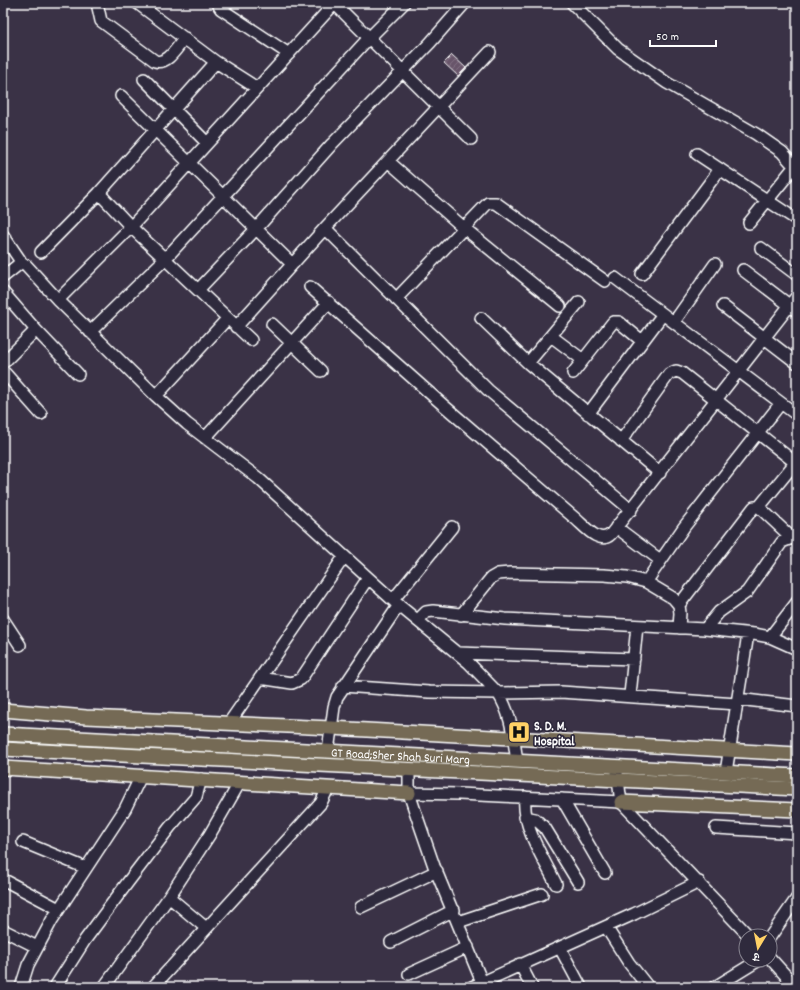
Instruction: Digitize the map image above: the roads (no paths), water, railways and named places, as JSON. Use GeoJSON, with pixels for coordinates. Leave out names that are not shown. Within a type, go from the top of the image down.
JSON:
{"type":"FeatureCollection","features":[{"type":"Feature","properties":{"kind":"main road"},"geometry":{"type":"LineString","coordinates":[[3,710],[86,717],[331,728],[797,754]]}},
{"type":"Feature","properties":{"kind":"main road","name":"GT Road;Sher Shah Suri Marg"},"geometry":{"type":"LineString","coordinates":[[3,734],[517,761],[617,773],[797,789]]}},
{"type":"Feature","properties":{"kind":"main road","name":"GT Road;Sher Shah Suri Marg"},"geometry":{"type":"LineString","coordinates":[[3,748],[409,769],[617,773],[726,772],[797,776]]}},
{"type":"Feature","properties":{"kind":"main road"},"geometry":{"type":"LineString","coordinates":[[3,768],[409,793]]}},
{"type":"Feature","properties":{"kind":"main road"},"geometry":{"type":"LineString","coordinates":[[621,802],[797,810]]}},
{"type":"Feature","properties":{"kind":"street"},"geometry":{"type":"LineString","coordinates":[[97,3],[101,21],[155,61],[161,63],[166,61],[185,38]]}},
{"type":"Feature","properties":{"kind":"street"},"geometry":{"type":"LineString","coordinates":[[137,3],[216,62],[257,88]]}},
{"type":"Feature","properties":{"kind":"street"},"geometry":{"type":"LineString","coordinates":[[219,3],[221,9],[289,54]]}},
{"type":"Feature","properties":{"kind":"street"},"geometry":{"type":"LineString","coordinates":[[58,300],[131,227],[335,3],[471,139]]}},
{"type":"Feature","properties":{"kind":"street"},"geometry":{"type":"LineString","coordinates":[[90,332],[165,259],[370,37],[404,3]]}},
{"type":"Feature","properties":{"kind":"street"},"geometry":{"type":"LineString","coordinates":[[198,290],[256,230],[332,144],[465,3]]}},
{"type":"Feature","properties":{"kind":"street"},"geometry":{"type":"LineString","coordinates":[[572,3],[603,36],[631,58],[697,101],[756,134],[782,152],[796,168],[767,200],[749,223]]}},
{"type":"Feature","properties":{"kind":"street"},"geometry":{"type":"LineString","coordinates":[[236,327],[325,228],[490,52]]}},
{"type":"Feature","properties":{"kind":"street"},"geometry":{"type":"LineString","coordinates":[[41,252],[100,193],[216,62]]}},
{"type":"Feature","properties":{"kind":"street"},"geometry":{"type":"LineString","coordinates":[[144,80],[207,143]]}},
{"type":"Feature","properties":{"kind":"street"},"geometry":{"type":"LineString","coordinates":[[121,96],[292,264]]}},
{"type":"Feature","properties":{"kind":"street"},"geometry":{"type":"LineString","coordinates":[[697,154],[797,220]]}},
{"type":"Feature","properties":{"kind":"street"},"geometry":{"type":"LineString","coordinates":[[388,161],[464,228],[560,306]]}},
{"type":"Feature","properties":{"kind":"street"},"geometry":{"type":"LineString","coordinates":[[642,274],[720,169]]}},
{"type":"Feature","properties":{"kind":"street"},"geometry":{"type":"LineString","coordinates":[[100,193],[131,227],[251,340]]}},
{"type":"Feature","properties":{"kind":"street"},"geometry":{"type":"LineString","coordinates":[[396,299],[488,203],[496,203],[663,314],[797,415]]}},
{"type":"Feature","properties":{"kind":"street"},"geometry":{"type":"LineString","coordinates":[[325,228],[488,390],[631,510]]}},
{"type":"Feature","properties":{"kind":"street"},"geometry":{"type":"LineString","coordinates":[[3,235],[20,260],[18,266],[3,277]]}},
{"type":"Feature","properties":{"kind":"street"},"geometry":{"type":"LineString","coordinates":[[761,248],[797,274]]}},
{"type":"Feature","properties":{"kind":"street"},"geometry":{"type":"LineString","coordinates":[[26,264],[58,300],[156,396],[205,438],[258,478],[344,557],[459,654],[498,693],[506,705],[511,717],[517,761]]}},
{"type":"Feature","properties":{"kind":"street"},"geometry":{"type":"LineString","coordinates":[[674,322],[715,264]]}},
{"type":"Feature","properties":{"kind":"street"},"geometry":{"type":"LineString","coordinates":[[743,270],[793,308]]}},
{"type":"Feature","properties":{"kind":"street"},"geometry":{"type":"LineString","coordinates":[[310,287],[329,302],[448,409],[595,535],[606,538],[631,510],[660,473],[764,336],[793,308],[797,296]]}},
{"type":"Feature","properties":{"kind":"street"},"geometry":{"type":"LineString","coordinates":[[3,292],[36,330],[78,374]]}},
{"type":"Feature","properties":{"kind":"street"},"geometry":{"type":"LineString","coordinates":[[205,438],[329,302]]}},
{"type":"Feature","properties":{"kind":"street"},"geometry":{"type":"LineString","coordinates":[[528,364],[579,302]]}},
{"type":"Feature","properties":{"kind":"street"},"geometry":{"type":"LineString","coordinates":[[723,306],[764,336],[797,363]]}},
{"type":"Feature","properties":{"kind":"street"},"geometry":{"type":"LineString","coordinates":[[588,414],[663,314]]}},
{"type":"Feature","properties":{"kind":"street"},"geometry":{"type":"LineString","coordinates":[[156,396],[226,318]]}},
{"type":"Feature","properties":{"kind":"street"},"geometry":{"type":"LineString","coordinates":[[481,318],[528,364],[660,473]]}},
{"type":"Feature","properties":{"kind":"street"},"geometry":{"type":"LineString","coordinates":[[573,373],[613,322],[618,322],[642,341]]}},
{"type":"Feature","properties":{"kind":"street"},"geometry":{"type":"LineString","coordinates":[[272,324],[291,344],[322,371]]}},
{"type":"Feature","properties":{"kind":"street"},"geometry":{"type":"LineString","coordinates":[[3,363],[36,330]]}},
{"type":"Feature","properties":{"kind":"street"},"geometry":{"type":"LineString","coordinates":[[551,336],[583,360]]}},
{"type":"Feature","properties":{"kind":"street"},"geometry":{"type":"LineString","coordinates":[[3,371],[41,414]]}},
{"type":"Feature","properties":{"kind":"street"},"geometry":{"type":"LineString","coordinates":[[621,441],[669,374],[673,371],[682,373],[717,399],[796,464],[759,507],[754,507],[747,515],[679,605]]}},
{"type":"Feature","properties":{"kind":"street"},"geometry":{"type":"LineString","coordinates":[[646,582],[660,560],[781,403]]}},
{"type":"Feature","properties":{"kind":"street"},"geometry":{"type":"LineString","coordinates":[[759,507],[794,539]]}},
{"type":"Feature","properties":{"kind":"street"},"geometry":{"type":"LineString","coordinates":[[328,751],[334,707],[343,686],[396,602],[452,527]]}},
{"type":"Feature","properties":{"kind":"street"},"geometry":{"type":"LineString","coordinates":[[616,527],[660,560]]}},
{"type":"Feature","properties":{"kind":"street"},"geometry":{"type":"LineString","coordinates":[[705,629],[719,612],[747,592],[782,542],[794,539]]}},
{"type":"Feature","properties":{"kind":"street"},"geometry":{"type":"LineString","coordinates":[[229,723],[344,557]]}},
{"type":"Feature","properties":{"kind":"street"},"geometry":{"type":"LineString","coordinates":[[461,615],[487,583],[498,574],[604,575],[627,577],[646,582],[673,598],[679,605],[679,628]]}},
{"type":"Feature","properties":{"kind":"street"},"geometry":{"type":"LineString","coordinates":[[260,678],[292,683],[301,680],[368,578]]}},
{"type":"Feature","properties":{"kind":"street"},"geometry":{"type":"LineString","coordinates":[[770,637],[797,602]]}},
{"type":"Feature","properties":{"kind":"street"},"geometry":{"type":"LineString","coordinates":[[418,620],[428,611],[461,615],[705,629],[770,637],[797,649]]}},
{"type":"Feature","properties":{"kind":"street"},"geometry":{"type":"LineString","coordinates":[[3,619],[20,645]]}},
{"type":"Feature","properties":{"kind":"street"},"geometry":{"type":"LineString","coordinates":[[630,695],[637,626]]}},
{"type":"Feature","properties":{"kind":"street"},"geometry":{"type":"LineString","coordinates":[[726,772],[748,634]]}},
{"type":"Feature","properties":{"kind":"street"},"geometry":{"type":"LineString","coordinates":[[459,654],[634,659]]}},
{"type":"Feature","properties":{"kind":"street"},"geometry":{"type":"LineString","coordinates":[[343,686],[429,692],[561,692],[630,695],[797,706]]}},
{"type":"Feature","properties":{"kind":"street"},"geometry":{"type":"LineString","coordinates":[[409,769],[409,793],[436,871],[454,910],[468,947],[480,986],[520,964],[606,927],[699,882]]}},
{"type":"Feature","properties":{"kind":"street"},"geometry":{"type":"LineString","coordinates":[[617,773],[621,802],[742,928]]}},
{"type":"Feature","properties":{"kind":"street"},"geometry":{"type":"LineString","coordinates":[[21,987],[24,974],[58,909],[125,809],[140,776]]}},
{"type":"Feature","properties":{"kind":"street"},"geometry":{"type":"LineString","coordinates":[[54,987],[85,940],[128,882],[196,797],[201,779]]}},
{"type":"Feature","properties":{"kind":"street"},"geometry":{"type":"LineString","coordinates":[[104,987],[169,897],[210,834],[240,782]]}},
{"type":"Feature","properties":{"kind":"street"},"geometry":{"type":"LineString","coordinates":[[153,987],[321,803],[328,788]]}},
{"type":"Feature","properties":{"kind":"street"},"geometry":{"type":"LineString","coordinates":[[409,793],[621,802]]}},
{"type":"Feature","properties":{"kind":"street"},"geometry":{"type":"LineString","coordinates":[[524,798],[525,817],[532,836],[556,884]]}},
{"type":"Feature","properties":{"kind":"street"},"geometry":{"type":"LineString","coordinates":[[562,799],[605,873]]}},
{"type":"Feature","properties":{"kind":"street"},"geometry":{"type":"LineString","coordinates":[[525,817],[535,819],[545,828],[578,882]]}},
{"type":"Feature","properties":{"kind":"street"},"geometry":{"type":"LineString","coordinates":[[716,828],[797,833]]}},
{"type":"Feature","properties":{"kind":"street"},"geometry":{"type":"LineString","coordinates":[[23,842],[86,868]]}},
{"type":"Feature","properties":{"kind":"street"},"geometry":{"type":"LineString","coordinates":[[361,907],[436,871]]}},
{"type":"Feature","properties":{"kind":"street"},"geometry":{"type":"LineString","coordinates":[[6,880],[58,909]]}},
{"type":"Feature","properties":{"kind":"street"},"geometry":{"type":"LineString","coordinates":[[458,922],[542,894]]}},
{"type":"Feature","properties":{"kind":"street"},"geometry":{"type":"LineString","coordinates":[[169,897],[206,928]]}},
{"type":"Feature","properties":{"kind":"street"},"geometry":{"type":"LineString","coordinates":[[776,928],[797,898]]}},
{"type":"Feature","properties":{"kind":"street"},"geometry":{"type":"LineString","coordinates":[[391,942],[454,910]]}},
{"type":"Feature","properties":{"kind":"street"},"geometry":{"type":"LineString","coordinates":[[606,927],[625,957],[648,987]]}},
{"type":"Feature","properties":{"kind":"street"},"geometry":{"type":"LineString","coordinates":[[3,930],[37,947]]}},
{"type":"Feature","properties":{"kind":"street"},"geometry":{"type":"LineString","coordinates":[[409,974],[468,947]]}},
{"type":"Feature","properties":{"kind":"street"},"geometry":{"type":"LineString","coordinates":[[560,948],[580,987]]}},
{"type":"Feature","properties":{"kind":"street"},"geometry":{"type":"LineString","coordinates":[[520,964],[532,987]]}},
{"type":"Feature","properties":{"kind":"street"},"geometry":{"type":"LineString","coordinates":[[778,967],[793,984]]}},
{"type":"Feature","properties":{"kind":"street"},"geometry":{"type":"LineString","coordinates":[[715,987],[746,968]]}},
{"type":"Feature","properties":{"kind":"street"},"geometry":{"type":"LineString","coordinates":[[793,984],[797,971]]}},
{"type":"Feature","properties":{"kind":"place","name":"S. D. M. Hospital"},"geometry":{"type":"Point","coordinates":[519,732]}}]}
